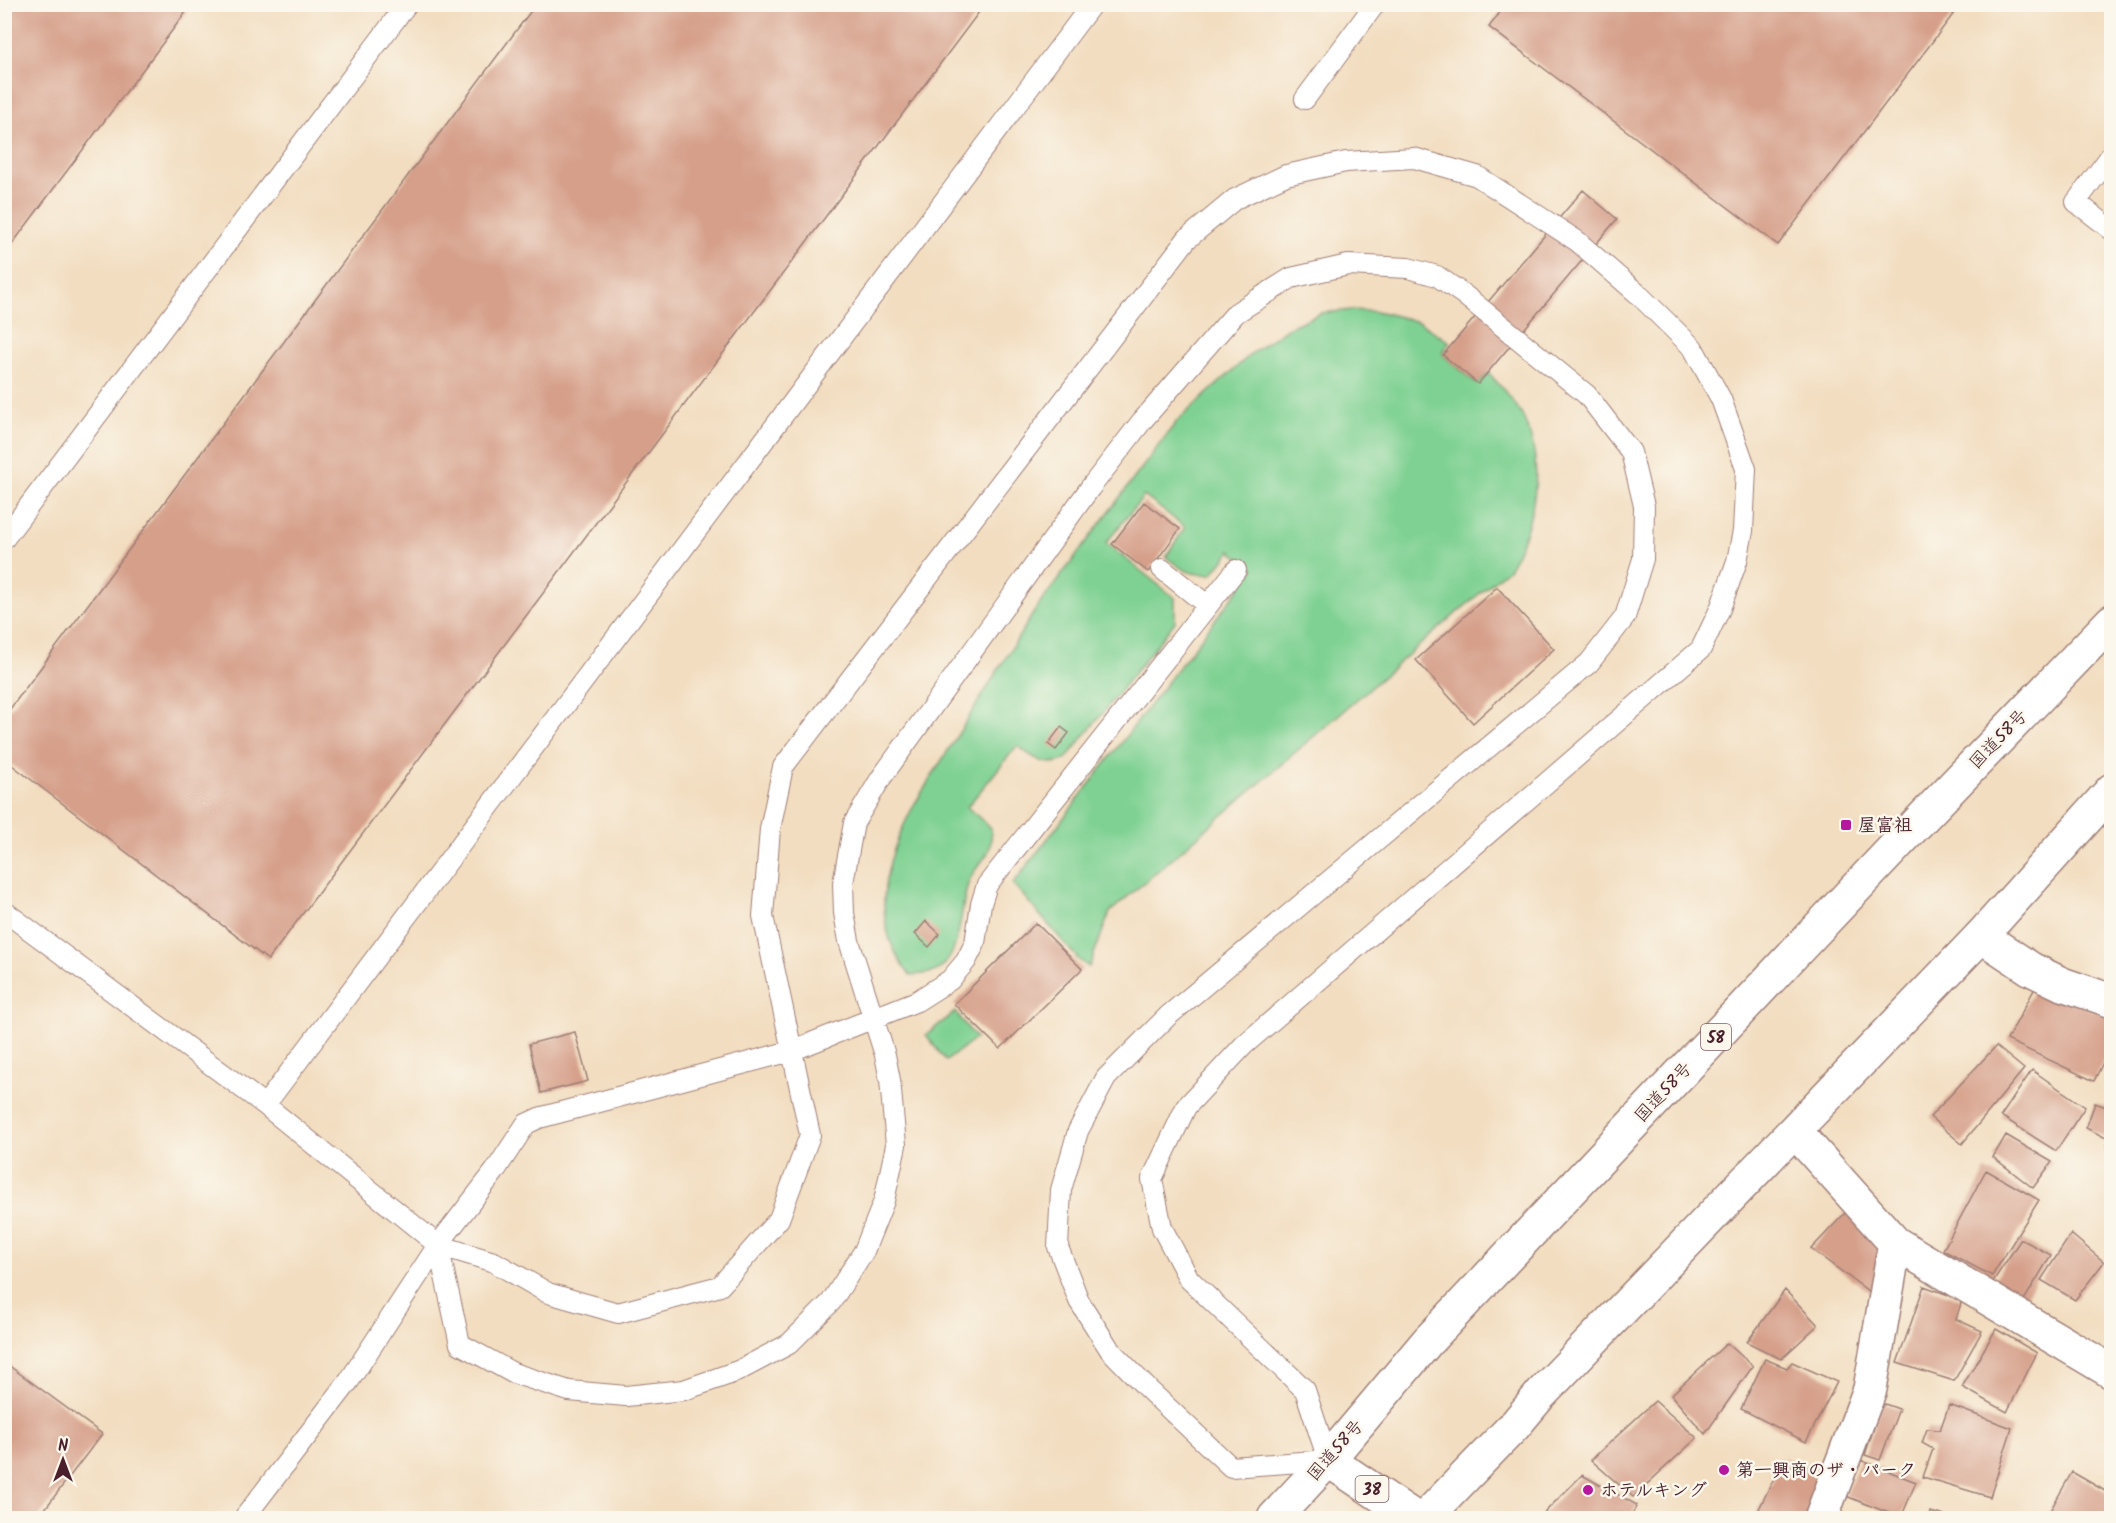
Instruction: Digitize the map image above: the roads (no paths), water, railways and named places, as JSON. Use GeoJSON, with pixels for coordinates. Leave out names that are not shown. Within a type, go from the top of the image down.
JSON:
{"type":"FeatureCollection","features":[{"type":"Feature","properties":{"kind":"main road","name":"国道58号"},"geometry":{"type":"LineString","coordinates":[[1274,1518],[1328,1460],[1427,1342],[1906,835],[2112,621]]}},
{"type":"Feature","properties":{"kind":"main road"},"geometry":{"type":"LineString","coordinates":[[1425,1518],[1981,936],[2112,790]]}},
{"type":"Feature","properties":{"kind":"main road"},"geometry":{"type":"LineString","coordinates":[[1981,936],[2031,969],[2062,984],[2112,1001]]}},
{"type":"Feature","properties":{"kind":"main road"},"geometry":{"type":"LineString","coordinates":[[1795,1131],[1895,1243],[2112,1372]]}},
{"type":"Feature","properties":{"kind":"main road"},"geometry":{"type":"LineString","coordinates":[[1821,1518],[1870,1389],[1895,1243]]}},
{"type":"Feature","properties":{"kind":"main road","name":"38"},"geometry":{"type":"LineString","coordinates":[[1328,1460],[1415,1518]]}},
{"type":"Feature","properties":{"kind":"lane"},"geometry":{"type":"LineString","coordinates":[[4,539],[407,4]]}},
{"type":"Feature","properties":{"kind":"lane"},"geometry":{"type":"LineString","coordinates":[[265,1105],[1092,4]]}},
{"type":"Feature","properties":{"kind":"lane"},"geometry":{"type":"LineString","coordinates":[[1305,99],[1375,4]]}},
{"type":"Feature","properties":{"kind":"lane"},"geometry":{"type":"LineString","coordinates":[[2112,154],[2076,202],[2112,230]]}},
{"type":"Feature","properties":{"kind":"lane"},"geometry":{"type":"LineString","coordinates":[[4,911],[265,1105],[438,1245],[494,1262],[548,1293],[618,1313],[720,1286],[779,1219],[810,1135],[763,916],[770,830],[783,767],[1187,239],[1235,199],[1286,175],[1346,162],[1414,158],[1477,176],[1577,241],[1638,294],[1693,348],[1721,399],[1746,469],[1743,531],[1737,561],[1720,609],[1701,649],[1244,1045],[1186,1107],[1152,1179],[1162,1228],[1189,1279],[1305,1390],[1328,1460],[1231,1467],[1149,1390],[1110,1350],[1079,1301],[1058,1247],[1061,1190],[1078,1131],[1106,1078],[1168,1016],[1589,663],[1625,617],[1643,559],[1644,506],[1631,452],[1587,395],[1455,288],[1437,276],[1408,268],[1348,265],[1291,278],[1236,313],[1142,421],[1090,488],[881,778],[854,823],[843,883],[844,913],[849,941],[885,1055],[897,1145],[884,1201],[864,1251],[831,1302],[789,1344],[738,1371],[684,1390],[626,1396],[569,1391],[513,1373],[460,1344],[438,1245]]}},
{"type":"Feature","properties":{"kind":"lane"},"geometry":{"type":"LineString","coordinates":[[1162,569],[1207,605]]}},
{"type":"Feature","properties":{"kind":"lane"},"geometry":{"type":"LineString","coordinates":[[244,1518],[349,1381],[438,1245],[495,1171],[526,1124],[550,1115],[791,1051],[917,1001],[950,980],[966,961],[975,943],[981,904],[987,885],[1236,570]]}},
{"type":"Feature","properties":{"kind":"place","name":"屋富祖"},"geometry":{"type":"Point","coordinates":[1846,825]}},
{"type":"Feature","properties":{"kind":"place","name":"第一興商のザ・パーク"},"geometry":{"type":"Point","coordinates":[1724,1470]}},
{"type":"Feature","properties":{"kind":"place","name":"ホテルキング"},"geometry":{"type":"Point","coordinates":[1588,1490]}}]}
